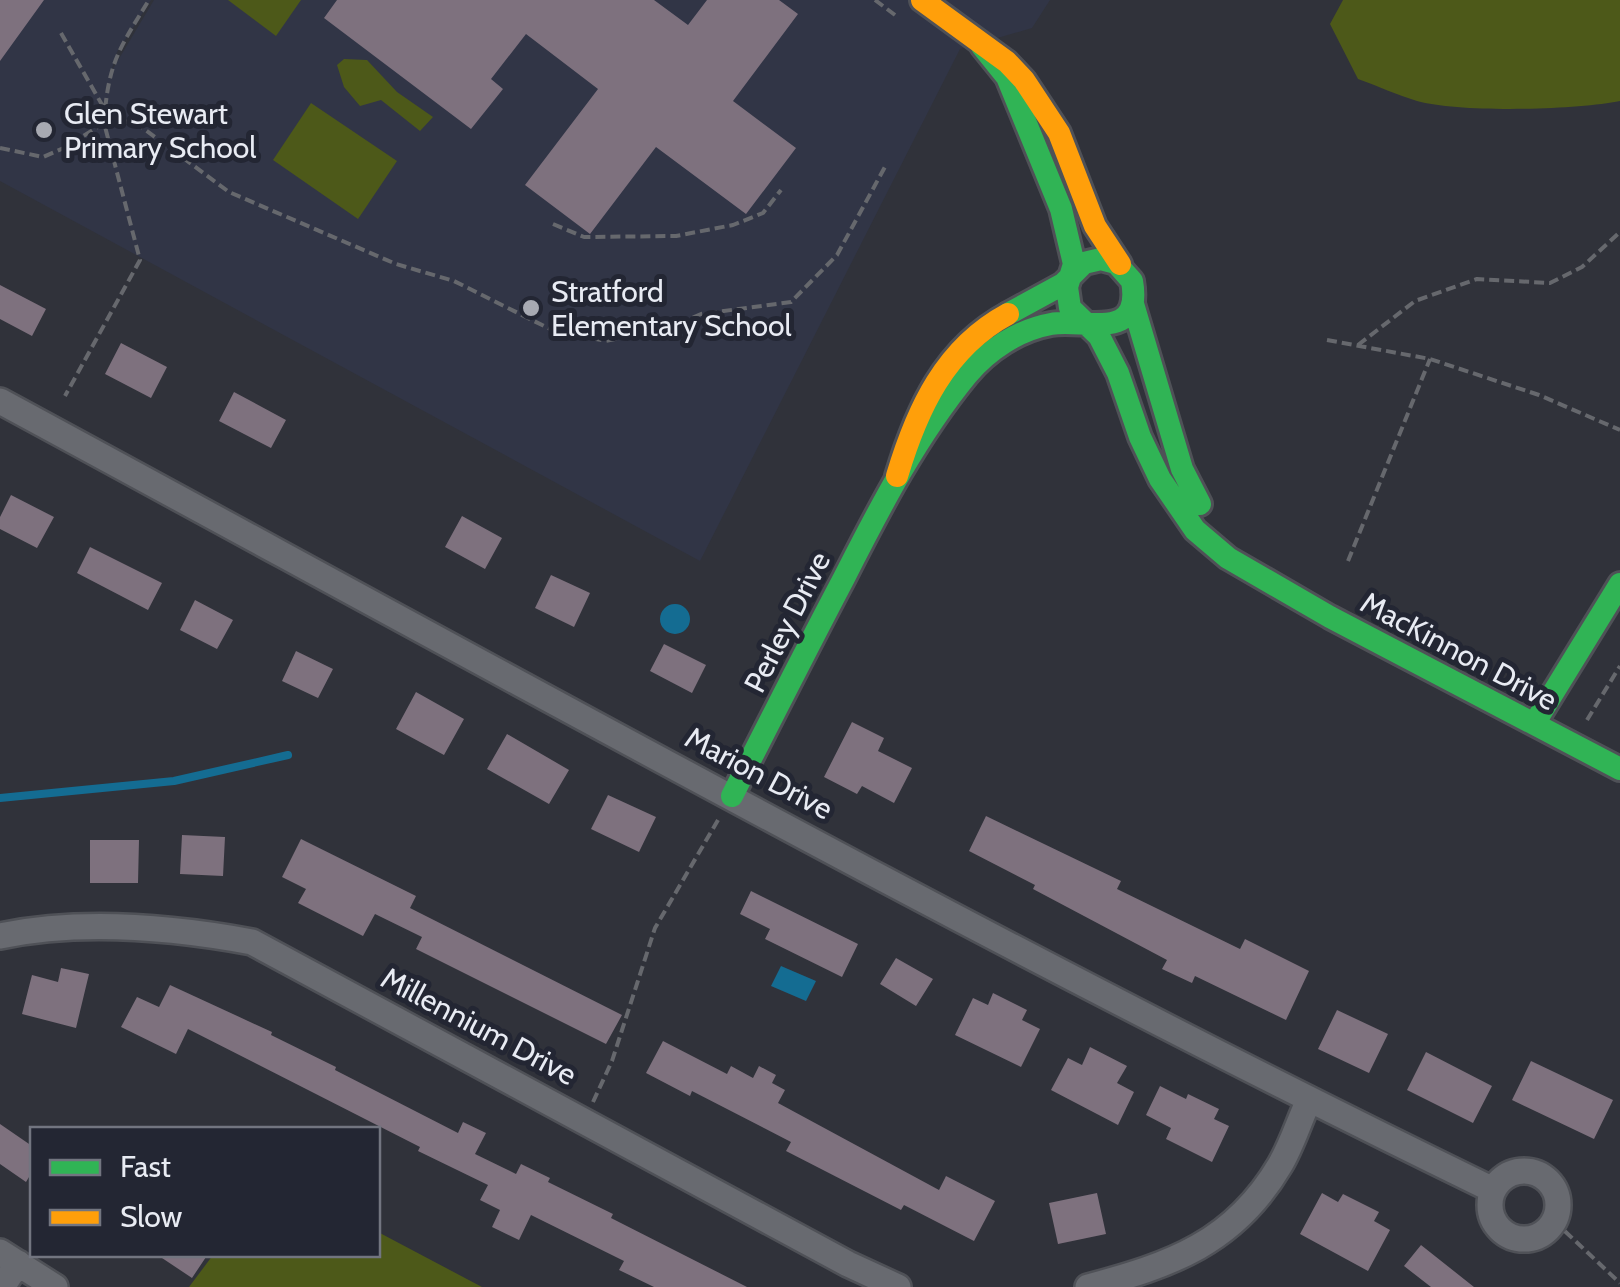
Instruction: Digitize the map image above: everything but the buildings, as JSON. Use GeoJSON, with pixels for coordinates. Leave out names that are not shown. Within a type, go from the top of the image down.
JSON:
{"type":"FeatureCollection","features":[{"type":"Feature","properties":{"kind":"street"},"geometry":{"type":"LineString","coordinates":[[922,0],[1007,62],[1059,132],[1095,226],[1133,282],[1132,304],[1118,322],[1090,328],[1070,308],[1067,287],[1074,264],[1061,209],[1006,76],[982,46]]}},
{"type":"Feature","properties":{"kind":"street"},"geometry":{"type":"LineString","coordinates":[[1070,276],[1078,267],[1098,258],[1120,264]]}},
{"type":"Feature","properties":{"kind":"street","name":"Perley Drive"},"geometry":{"type":"LineString","coordinates":[[897,476],[918,412],[954,358],[980,330],[1070,276]]}},
{"type":"Feature","properties":{"kind":"street","name":"MacKinnon Drive"},"geometry":{"type":"LineString","coordinates":[[1132,304],[1182,469],[1198,502],[1272,581]]}},
{"type":"Feature","properties":{"kind":"street","name":"Perley Drive"},"geometry":{"type":"LineString","coordinates":[[732,796],[897,476],[934,416],[983,356],[1024,332],[1056,323],[1090,328]]}},
{"type":"Feature","properties":{"kind":"street","name":"MacKinnon Drive"},"geometry":{"type":"LineString","coordinates":[[1090,328],[1099,336],[1118,373],[1160,479],[1195,530],[1228,558],[1330,617],[1620,769]]}},
{"type":"Feature","properties":{"kind":"street","name":"Marion Drive"},"geometry":{"type":"LineString","coordinates":[[0,401],[732,796],[1309,1100],[1493,1190]]}},
{"type":"Feature","properties":{"kind":"street"},"geometry":{"type":"LineString","coordinates":[[1534,724],[1620,584]]}},
{"type":"Feature","properties":{"kind":"street","name":"Millennium Drive"},"geometry":{"type":"LineString","coordinates":[[0,936],[30,930],[107,928],[182,930],[252,942],[848,1264],[898,1287]]}},
{"type":"Feature","properties":{"kind":"street"},"geometry":{"type":"LineString","coordinates":[[1088,1287],[1174,1261],[1206,1245],[1237,1221],[1280,1165],[1309,1100]]}},
{"type":"Feature","properties":{"kind":"street"},"geometry":{"type":"LineString","coordinates":[[1514,1173],[1540,1176],[1556,1196],[1554,1221],[1534,1238],[1508,1236],[1491,1216],[1493,1190],[1514,1173]]}},
{"type":"Feature","properties":{"kind":"street"},"geometry":{"type":"LineString","coordinates":[[2,1287],[9,1258],[55,1287]]}},
{"type":"Feature","properties":{"kind":"path"},"geometry":{"type":"LineString","coordinates":[[64,396],[140,260],[104,122],[108,78],[117,52],[149,0]]}},
{"type":"Feature","properties":{"kind":"path"},"geometry":{"type":"LineString","coordinates":[[61,33],[105,112],[140,126],[228,192],[396,264],[454,281],[554,332],[606,341],[669,328],[701,314],[791,302],[837,256],[886,165]]}},
{"type":"Feature","properties":{"kind":"path"},"geometry":{"type":"LineString","coordinates":[[0,148],[43,156],[66,147],[104,122]]}},
{"type":"Feature","properties":{"kind":"path"},"geometry":{"type":"LineString","coordinates":[[553,224],[584,237],[676,236],[733,225],[763,213],[780,190]]}},
{"type":"Feature","properties":{"kind":"path"},"geometry":{"type":"LineString","coordinates":[[1358,346],[1415,300],[1477,279],[1550,283],[1582,267],[1620,232]]}},
{"type":"Feature","properties":{"kind":"path"},"geometry":{"type":"LineString","coordinates":[[1328,340],[1430,359],[1539,395],[1620,430]]}},
{"type":"Feature","properties":{"kind":"path"},"geometry":{"type":"LineString","coordinates":[[1348,561],[1430,359]]}},
{"type":"Feature","properties":{"kind":"path"},"geometry":{"type":"LineString","coordinates":[[1572,744],[1620,666]]}},
{"type":"Feature","properties":{"kind":"path"},"geometry":{"type":"LineString","coordinates":[[585,1120],[612,1061],[655,928],[732,796]]}},
{"type":"Feature","properties":{"kind":"path"},"geometry":{"type":"LineString","coordinates":[[1554,1221],[1620,1283]]}},
{"type":"Feature","properties":{"kind":"shaded area","name":"Stratford Elementary School"},"geometry":{"type":"Polygon","coordinates":[[[0,0],[151,0],[117,52],[111,72],[154,0],[1050,0],[1032,28],[960,49],[700,561],[0,181],[0,0]]]}},
{"type":"Feature","properties":{"kind":"green space"},"geometry":{"type":"Polygon","coordinates":[[[228,0],[301,0],[276,36],[228,0]]]}},
{"type":"Feature","properties":{"kind":"green space"},"geometry":{"type":"Polygon","coordinates":[[[1343,0],[1620,0],[1620,101],[1489,109],[1436,105],[1402,96],[1358,79],[1330,24],[1343,0]]]}},
{"type":"Feature","properties":{"kind":"green space"},"geometry":{"type":"Polygon","coordinates":[[[344,59],[367,60],[397,92],[433,117],[420,131],[381,100],[360,106],[344,87],[337,65],[344,59]]]}},
{"type":"Feature","properties":{"kind":"green space"},"geometry":{"type":"Polygon","coordinates":[[[311,103],[397,161],[358,219],[273,160],[311,103]]]}},
{"type":"Feature","properties":{"kind":"green space"},"geometry":{"type":"Polygon","coordinates":[[[380,1233],[482,1287],[189,1287],[212,1257],[380,1257],[380,1233]]]}},
{"type":"Feature","properties":{"kind":"water"},"geometry":{"type":"Polygon","coordinates":[[[675,604],[686,608],[690,619],[686,630],[675,634],[664,630],[660,619],[664,608],[675,604]]]}},
{"type":"Feature","properties":{"kind":"water"},"geometry":{"type":"Polygon","coordinates":[[[781,966],[816,981],[806,1001],[771,986],[781,966]]]}},
{"type":"Feature","properties":{"kind":"waterway"},"geometry":{"type":"LineString","coordinates":[[0,798],[174,781],[288,755]]}},
{"type":"Feature","properties":{"kind":"traffic: fast"},"geometry":{"type":"LineString","coordinates":[[982,46],[1007,77],[1061,209],[1074,264],[1067,287],[1070,308],[1099,336],[1160,479],[1195,530],[1228,558],[1330,617],[1620,769]]}},
{"type":"Feature","properties":{"kind":"traffic: fast"},"geometry":{"type":"LineString","coordinates":[[732,796],[886,499],[949,398],[984,357],[1015,336],[1051,324],[1108,324],[1120,320],[1129,313],[1132,281],[1116,263],[1101,259],[1084,263],[1063,284],[1008,314]]}},
{"type":"Feature","properties":{"kind":"traffic: fast"},"geometry":{"type":"LineString","coordinates":[[1133,304],[1182,469],[1200,504]]}},
{"type":"Feature","properties":{"kind":"traffic: fast"},"geometry":{"type":"LineString","coordinates":[[1534,724],[1620,584]]}},
{"type":"Feature","properties":{"kind":"traffic: slow"},"geometry":{"type":"LineString","coordinates":[[922,0],[1007,62],[1024,80],[1059,133],[1095,226],[1120,264]]}},
{"type":"Feature","properties":{"kind":"traffic: slow"},"geometry":{"type":"LineString","coordinates":[[897,476],[914,427],[936,383],[967,344],[1008,314]]}},
{"type":"Feature","properties":{"kind":"place","name":"Glen Stewart Primary School"},"geometry":{"type":"Point","coordinates":[44,130]}},
{"type":"Feature","properties":{"kind":"place","name":"Stratford Elementary School"},"geometry":{"type":"Point","coordinates":[531,308]}}]}
